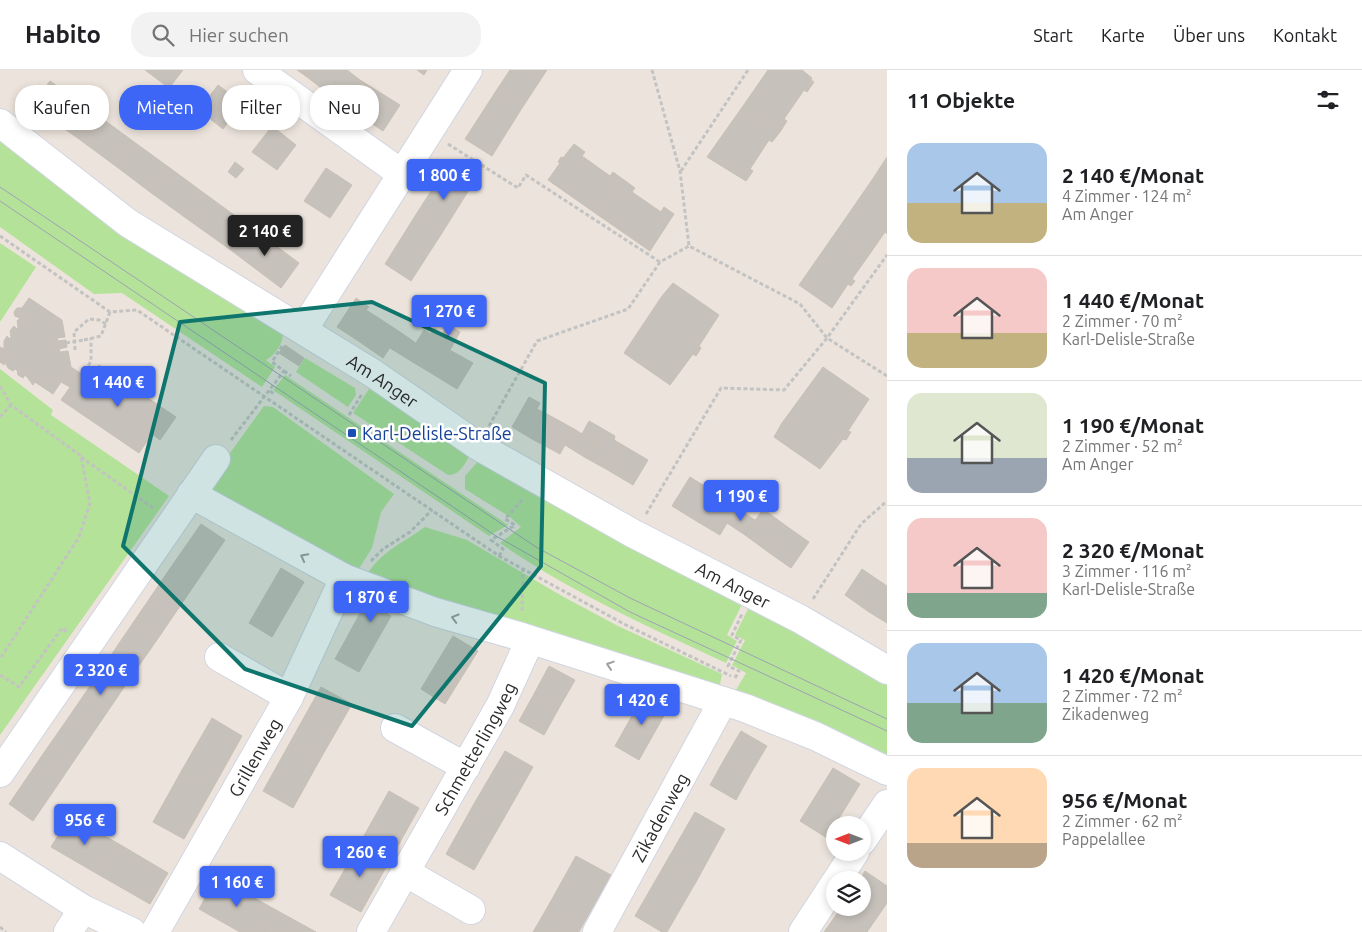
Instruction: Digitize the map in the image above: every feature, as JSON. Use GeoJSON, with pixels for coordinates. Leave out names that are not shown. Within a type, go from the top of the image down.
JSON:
{"type":"FeatureCollection","features":[{"type":"Feature","properties":{"kind":"street"},"geometry":{"type":"LineString","coordinates":[[257,70],[402,174]]}},
{"type":"Feature","properties":{"kind":"street"},"geometry":{"type":"LineString","coordinates":[[303,330],[468,70]]}},
{"type":"Feature","properties":{"kind":"street","name":"Am Anger"},"geometry":{"type":"LineString","coordinates":[[0,124],[128,223],[374,374],[478,446],[538,482],[634,534],[800,619],[887,670]]}},
{"type":"Feature","properties":{"kind":"street"},"geometry":{"type":"LineString","coordinates":[[0,773],[216,459]]}},
{"type":"Feature","properties":{"kind":"street"},"geometry":{"type":"LineString","coordinates":[[192,494],[351,581],[435,612],[526,638],[729,689],[815,736],[887,771]]}},
{"type":"Feature","properties":{"kind":"street","name":"Grillenweg"},"geometry":{"type":"LineString","coordinates":[[155,932],[288,697],[351,581]]}},
{"type":"Feature","properties":{"kind":"street","name":"Schmetterlingweg"},"geometry":{"type":"LineString","coordinates":[[371,932],[500,706],[526,638]]}},
{"type":"Feature","properties":{"kind":"street"},"geometry":{"type":"LineString","coordinates":[[218,657],[288,697]]}},
{"type":"Feature","properties":{"kind":"street","name":"Zikadenweg"},"geometry":{"type":"LineString","coordinates":[[597,932],[729,689]]}},
{"type":"Feature","properties":{"kind":"street"},"geometry":{"type":"LineString","coordinates":[[395,728],[466,767]]}},
{"type":"Feature","properties":{"kind":"street"},"geometry":{"type":"LineString","coordinates":[[871,828],[887,804]]}},
{"type":"Feature","properties":{"kind":"street"},"geometry":{"type":"LineString","coordinates":[[0,856],[83,909],[132,932]]}},
{"type":"Feature","properties":{"kind":"street"},"geometry":{"type":"LineString","coordinates":[[405,872],[471,910]]}},
{"type":"Feature","properties":{"kind":"street"},"geometry":{"type":"LineString","coordinates":[[803,932],[826,897]]}},
{"type":"Feature","properties":{"kind":"street"},"geometry":{"type":"LineString","coordinates":[[68,932],[83,909]]}},
{"type":"Feature","properties":{"kind":"path"},"geometry":{"type":"LineString","coordinates":[[652,70],[680,172],[689,246]]}},
{"type":"Feature","properties":{"kind":"path"},"geometry":{"type":"LineString","coordinates":[[680,172],[748,70]]}},
{"type":"Feature","properties":{"kind":"path"},"geometry":{"type":"LineString","coordinates":[[428,132],[518,188],[526,176],[660,262]]}},
{"type":"Feature","properties":{"kind":"path"},"geometry":{"type":"LineString","coordinates":[[0,236],[110,312],[137,310],[498,556],[626,625],[729,689],[739,671],[728,666],[741,640],[732,635],[752,594]]}},
{"type":"Feature","properties":{"kind":"path"},"geometry":{"type":"LineString","coordinates":[[478,446],[537,341],[628,309],[660,262],[689,246]]}},
{"type":"Feature","properties":{"kind":"path"},"geometry":{"type":"LineString","coordinates":[[689,246],[800,304],[827,338],[887,376]]}},
{"type":"Feature","properties":{"kind":"path"},"geometry":{"type":"LineString","coordinates":[[634,534],[722,388],[784,390],[827,338],[887,255]]}},
{"type":"Feature","properties":{"kind":"path"},"geometry":{"type":"LineString","coordinates":[[66,343],[101,336],[110,312]]}},
{"type":"Feature","properties":{"kind":"path"},"geometry":{"type":"LineString","coordinates":[[75,350],[74,332],[89,319],[99,320],[106,324]]}},
{"type":"Feature","properties":{"kind":"path"},"geometry":{"type":"LineString","coordinates":[[291,376],[272,362],[286,339],[292,344],[303,330]]}},
{"type":"Feature","properties":{"kind":"path"},"geometry":{"type":"LineString","coordinates":[[85,371],[91,361],[91,338]]}},
{"type":"Feature","properties":{"kind":"path"},"geometry":{"type":"LineString","coordinates":[[216,459],[262,396],[270,391],[284,371]]}},
{"type":"Feature","properties":{"kind":"path"},"geometry":{"type":"LineString","coordinates":[[0,386],[11,405],[157,511]]}},
{"type":"Feature","properties":{"kind":"path"},"geometry":{"type":"LineString","coordinates":[[270,391],[274,394]]}},
{"type":"Feature","properties":{"kind":"path"},"geometry":{"type":"LineString","coordinates":[[0,417],[11,405]]}},
{"type":"Feature","properties":{"kind":"path"},"geometry":{"type":"LineString","coordinates":[[0,659],[79,537],[90,503],[81,456]]}},
{"type":"Feature","properties":{"kind":"path"},"geometry":{"type":"LineString","coordinates":[[498,556],[503,549],[491,540],[515,525],[505,519],[538,482]]}},
{"type":"Feature","properties":{"kind":"path"},"geometry":{"type":"LineString","coordinates":[[800,619],[862,524],[887,501]]}},
{"type":"Feature","properties":{"kind":"path"},"geometry":{"type":"LineString","coordinates":[[351,581],[383,549],[410,532],[432,510]]}},
{"type":"Feature","properties":{"kind":"path"},"geometry":{"type":"LineString","coordinates":[[523,569],[526,638]]}},
{"type":"Feature","properties":{"kind":"path"},"geometry":{"type":"LineString","coordinates":[[0,675],[19,687],[62,628],[88,646]]}},
{"type":"Feature","properties":{"kind":"path"},"geometry":{"type":"LineString","coordinates":[[0,927],[6,932]]}},
{"type":"Feature","properties":{"kind":"highlighted area"},"geometry":{"type":"Polygon","coordinates":[[[372,302],[545,383],[541,566],[412,726],[245,669],[123,546],[180,322],[372,302]]]}},
{"type":"Feature","properties":{"kind":"green space"},"geometry":{"type":"Polygon","coordinates":[[[0,138],[283,333],[278,349],[266,360],[275,367],[262,387],[122,293],[94,294],[0,227],[0,138]]]}},
{"type":"Feature","properties":{"kind":"green space"},"geometry":{"type":"Polygon","coordinates":[[[0,243],[36,267],[0,322],[0,243]]]}},
{"type":"Feature","properties":{"kind":"green space"},"geometry":{"type":"Polygon","coordinates":[[[305,358],[355,388],[356,395],[348,407],[296,372],[305,358]]]}},
{"type":"Feature","properties":{"kind":"green space"},"geometry":{"type":"Polygon","coordinates":[[[0,369],[53,410],[51,415],[169,496],[0,735],[0,369]]]}},
{"type":"Feature","properties":{"kind":"green space"},"geometry":{"type":"Polygon","coordinates":[[[285,375],[508,525],[489,536],[273,390],[285,375]]]}},
{"type":"Feature","properties":{"kind":"green space"},"geometry":{"type":"Polygon","coordinates":[[[369,389],[471,453],[462,468],[456,473],[448,475],[353,413],[369,389]]]}},
{"type":"Feature","properties":{"kind":"green space"},"geometry":{"type":"Polygon","coordinates":[[[264,406],[273,407],[394,494],[381,512],[372,548],[355,575],[208,500],[207,485],[264,406]]]}},
{"type":"Feature","properties":{"kind":"green space"},"geometry":{"type":"Polygon","coordinates":[[[480,459],[744,600],[727,635],[737,641],[726,663],[582,593],[500,543],[521,527],[510,517],[465,489],[465,476],[480,459]]]}},
{"type":"Feature","properties":{"kind":"green space"},"geometry":{"type":"Polygon","coordinates":[[[425,527],[467,540],[562,596],[618,626],[722,674],[719,690],[364,580],[383,556],[425,527]]]}},
{"type":"Feature","properties":{"kind":"green space"},"geometry":{"type":"Polygon","coordinates":[[[749,607],[887,678],[887,765],[733,695],[746,673],[732,665],[745,640],[735,635],[749,607]]]}},
{"type":"Feature","properties":{"kind":"building"},"geometry":{"type":"Polygon","coordinates":[[[145,70],[183,70],[171,85],[165,85],[145,70]]]}},
{"type":"Feature","properties":{"kind":"building"},"geometry":{"type":"Polygon","coordinates":[[[297,70],[311,70],[307,77],[297,70]]]}},
{"type":"Feature","properties":{"kind":"building"},"geometry":{"type":"Polygon","coordinates":[[[311,70],[347,70],[360,80],[357,85],[318,85],[307,77],[311,70]]]}},
{"type":"Feature","properties":{"kind":"building"},"geometry":{"type":"Polygon","coordinates":[[[417,70],[427,70],[424,75],[417,70]]]}},
{"type":"Feature","properties":{"kind":"building"},"geometry":{"type":"Polygon","coordinates":[[[510,70],[547,70],[522,108],[496,91],[510,70]]]}},
{"type":"Feature","properties":{"kind":"building"},"geometry":{"type":"Polygon","coordinates":[[[768,70],[802,70],[814,82],[807,92],[804,90],[784,119],[787,121],[780,132],[743,106],[768,70]]]}},
{"type":"Feature","properties":{"kind":"building"},"geometry":{"type":"Polygon","coordinates":[[[360,80],[368,85],[357,85],[360,80]]]}},
{"type":"Feature","properties":{"kind":"building"},"geometry":{"type":"Polygon","coordinates":[[[50,81],[56,85],[47,85],[50,81]]]}},
{"type":"Feature","properties":{"kind":"building"},"geometry":{"type":"Polygon","coordinates":[[[218,85],[222,88],[222,128],[212,120],[212,93],[218,85]]]}},
{"type":"Feature","properties":{"kind":"building"},"geometry":{"type":"Polygon","coordinates":[[[496,91],[522,108],[492,156],[465,139],[496,91]]]}},
{"type":"Feature","properties":{"kind":"building"},"geometry":{"type":"Polygon","coordinates":[[[379,92],[400,105],[383,131],[379,128],[379,92]]]}},
{"type":"Feature","properties":{"kind":"building"},"geometry":{"type":"Polygon","coordinates":[[[743,106],[780,132],[772,142],[769,140],[750,169],[753,171],[746,181],[707,157],[743,106]]]}},
{"type":"Feature","properties":{"kind":"building"},"geometry":{"type":"Polygon","coordinates":[[[109,124],[130,139],[121,152],[126,156],[117,167],[79,139],[86,130],[109,130],[109,124]]]}},
{"type":"Feature","properties":{"kind":"building"},"geometry":{"type":"Polygon","coordinates":[[[66,130],[86,130],[79,139],[66,130]]]}},
{"type":"Feature","properties":{"kind":"building"},"geometry":{"type":"Polygon","coordinates":[[[269,130],[277,130],[296,145],[277,170],[252,152],[269,130]]]}},
{"type":"Feature","properties":{"kind":"building"},"geometry":{"type":"Polygon","coordinates":[[[130,139],[174,171],[163,185],[158,181],[150,192],[117,167],[126,156],[121,152],[130,139]]]}},
{"type":"Feature","properties":{"kind":"building"},"geometry":{"type":"Polygon","coordinates":[[[574,144],[585,152],[582,156],[610,176],[613,172],[624,180],[598,215],[548,180],[560,163],[558,162],[561,157],[563,158],[574,144]]]}},
{"type":"Feature","properties":{"kind":"building"},"geometry":{"type":"Polygon","coordinates":[[[887,157],[887,190],[872,180],[887,157]]]}},
{"type":"Feature","properties":{"kind":"building"},"geometry":{"type":"Polygon","coordinates":[[[235,162],[244,169],[236,178],[228,172],[235,162]]]}},
{"type":"Feature","properties":{"kind":"building"},"geometry":{"type":"Polygon","coordinates":[[[326,168],[352,185],[330,218],[304,201],[326,168]]]}},
{"type":"Feature","properties":{"kind":"building"},"geometry":{"type":"Polygon","coordinates":[[[446,168],[472,185],[442,233],[415,216],[446,168]]]}},
{"type":"Feature","properties":{"kind":"building"},"geometry":{"type":"Polygon","coordinates":[[[174,171],[212,199],[202,213],[197,210],[190,221],[150,192],[158,181],[163,185],[174,171]]]}},
{"type":"Feature","properties":{"kind":"building"},"geometry":{"type":"Polygon","coordinates":[[[624,180],[635,188],[632,192],[661,212],[664,207],[674,214],[650,251],[598,215],[624,180]]]}},
{"type":"Feature","properties":{"kind":"building"},"geometry":{"type":"Polygon","coordinates":[[[872,180],[887,190],[887,234],[885,232],[869,255],[836,232],[872,180]]]}},
{"type":"Feature","properties":{"kind":"building"},"geometry":{"type":"Polygon","coordinates":[[[212,199],[252,228],[240,244],[234,240],[228,248],[190,221],[197,210],[202,213],[212,199]]]}},
{"type":"Feature","properties":{"kind":"building"},"geometry":{"type":"Polygon","coordinates":[[[415,216],[442,233],[411,281],[385,264],[415,216]]]}},
{"type":"Feature","properties":{"kind":"building"},"geometry":{"type":"Polygon","coordinates":[[[252,228],[299,263],[281,288],[228,248],[234,240],[240,244],[252,228]]]}},
{"type":"Feature","properties":{"kind":"building"},"geometry":{"type":"Polygon","coordinates":[[[836,232],[869,255],[852,279],[855,281],[851,286],[848,284],[832,308],[799,285],[836,232]]]}},
{"type":"Feature","properties":{"kind":"building"},"geometry":{"type":"Polygon","coordinates":[[[673,283],[719,315],[699,346],[701,348],[696,356],[693,354],[670,385],[624,353],[662,296],[673,283]]]}},
{"type":"Feature","properties":{"kind":"building"},"geometry":{"type":"Polygon","coordinates":[[[29,298],[62,320],[65,337],[57,338],[58,341],[66,340],[67,347],[59,349],[60,352],[68,351],[71,367],[80,373],[70,387],[61,382],[53,394],[35,382],[33,385],[25,375],[23,378],[18,375],[17,370],[13,371],[8,368],[5,362],[4,365],[0,362],[0,347],[4,349],[4,341],[7,336],[10,339],[11,337],[10,331],[14,326],[17,329],[18,327],[17,321],[20,318],[15,316],[14,312],[17,308],[22,308],[29,298]]]}},
{"type":"Feature","properties":{"kind":"building"},"geometry":{"type":"Polygon","coordinates":[[[356,298],[369,307],[366,310],[377,317],[360,342],[337,327],[356,298]]]}},
{"type":"Feature","properties":{"kind":"building"},"geometry":{"type":"Polygon","coordinates":[[[377,317],[400,332],[383,358],[360,342],[377,317]]]}},
{"type":"Feature","properties":{"kind":"building"},"geometry":{"type":"Polygon","coordinates":[[[448,325],[460,332],[450,350],[439,343],[441,340],[439,339],[448,325]]]}},
{"type":"Feature","properties":{"kind":"building"},"geometry":{"type":"Polygon","coordinates":[[[434,328],[443,333],[439,339],[431,334],[434,328]]]}},
{"type":"Feature","properties":{"kind":"building"},"geometry":{"type":"Polygon","coordinates":[[[424,330],[428,332],[420,346],[416,343],[424,330]]]}},
{"type":"Feature","properties":{"kind":"building"},"geometry":{"type":"Polygon","coordinates":[[[400,332],[420,346],[411,361],[390,348],[400,332]]]}},
{"type":"Feature","properties":{"kind":"building"},"geometry":{"type":"Polygon","coordinates":[[[428,332],[441,340],[439,343],[446,348],[431,373],[411,361],[428,332]]]}},
{"type":"Feature","properties":{"kind":"building"},"geometry":{"type":"Polygon","coordinates":[[[285,345],[304,358],[299,366],[279,353],[285,345]]]}},
{"type":"Feature","properties":{"kind":"building"},"geometry":{"type":"Polygon","coordinates":[[[446,348],[473,363],[457,389],[431,373],[446,348]]]}},
{"type":"Feature","properties":{"kind":"building"},"geometry":{"type":"Polygon","coordinates":[[[99,365],[176,417],[160,440],[152,434],[139,453],[61,400],[80,373],[89,379],[99,365]]]}},
{"type":"Feature","properties":{"kind":"building"},"geometry":{"type":"Polygon","coordinates":[[[823,367],[869,399],[848,431],[851,432],[846,440],[843,439],[820,469],[774,437],[823,367]]]}},
{"type":"Feature","properties":{"kind":"building"},"geometry":{"type":"Polygon","coordinates":[[[529,397],[540,403],[537,409],[547,414],[532,439],[512,427],[529,397]]]}},
{"type":"Feature","properties":{"kind":"building"},"geometry":{"type":"Polygon","coordinates":[[[547,414],[574,429],[560,454],[532,439],[547,414]]]}},
{"type":"Feature","properties":{"kind":"building"},"geometry":{"type":"Polygon","coordinates":[[[589,421],[603,429],[595,442],[582,434],[589,421]]]}},
{"type":"Feature","properties":{"kind":"building"},"geometry":{"type":"Polygon","coordinates":[[[574,429],[595,442],[586,458],[565,445],[574,429]]]}},
{"type":"Feature","properties":{"kind":"building"},"geometry":{"type":"Polygon","coordinates":[[[603,429],[615,436],[614,440],[621,444],[606,469],[586,458],[603,429]]]}},
{"type":"Feature","properties":{"kind":"building"},"geometry":{"type":"Polygon","coordinates":[[[621,444],[648,460],[633,485],[606,469],[621,444]]]}},
{"type":"Feature","properties":{"kind":"building"},"geometry":{"type":"Polygon","coordinates":[[[690,477],[716,493],[698,522],[672,506],[690,477]]]}},
{"type":"Feature","properties":{"kind":"building"},"geometry":{"type":"Polygon","coordinates":[[[716,493],[737,506],[720,535],[698,522],[716,493]]]}},
{"type":"Feature","properties":{"kind":"building"},"geometry":{"type":"Polygon","coordinates":[[[737,508],[755,520],[745,535],[727,523],[737,508]]]}},
{"type":"Feature","properties":{"kind":"building"},"geometry":{"type":"Polygon","coordinates":[[[763,509],[789,528],[771,554],[745,535],[763,509]]]}},
{"type":"Feature","properties":{"kind":"building"},"geometry":{"type":"Polygon","coordinates":[[[201,524],[225,540],[193,587],[169,570],[201,524]]]}},
{"type":"Feature","properties":{"kind":"building"},"geometry":{"type":"Polygon","coordinates":[[[789,528],[809,542],[791,568],[771,554],[789,528]]]}},
{"type":"Feature","properties":{"kind":"building"},"geometry":{"type":"Polygon","coordinates":[[[281,568],[304,582],[272,637],[249,623],[281,568]]]}},
{"type":"Feature","properties":{"kind":"building"},"geometry":{"type":"Polygon","coordinates":[[[862,569],[887,586],[869,612],[845,595],[862,569]]]}},
{"type":"Feature","properties":{"kind":"building"},"geometry":{"type":"Polygon","coordinates":[[[169,570],[193,587],[161,634],[137,617],[169,570]]]}},
{"type":"Feature","properties":{"kind":"building"},"geometry":{"type":"Polygon","coordinates":[[[887,586],[887,623],[869,612],[887,586]]]}},
{"type":"Feature","properties":{"kind":"building"},"geometry":{"type":"Polygon","coordinates":[[[366,602],[391,616],[375,644],[351,630],[366,602]]]}},
{"type":"Feature","properties":{"kind":"building"},"geometry":{"type":"Polygon","coordinates":[[[137,617],[161,634],[129,680],[105,664],[137,617]]]}},
{"type":"Feature","properties":{"kind":"building"},"geometry":{"type":"Polygon","coordinates":[[[351,630],[375,644],[359,672],[335,659],[351,630]]]}},
{"type":"Feature","properties":{"kind":"building"},"geometry":{"type":"Polygon","coordinates":[[[453,636],[478,651],[445,704],[421,689],[453,636]]]}},
{"type":"Feature","properties":{"kind":"building"},"geometry":{"type":"Polygon","coordinates":[[[105,664],[129,680],[97,727],[73,711],[105,664]]]}},
{"type":"Feature","properties":{"kind":"building"},"geometry":{"type":"Polygon","coordinates":[[[549,666],[575,680],[559,708],[534,694],[549,666]]]}},
{"type":"Feature","properties":{"kind":"building"},"geometry":{"type":"Polygon","coordinates":[[[321,687],[352,704],[322,756],[292,739],[321,687]]]}},
{"type":"Feature","properties":{"kind":"building"},"geometry":{"type":"Polygon","coordinates":[[[646,691],[670,705],[639,760],[615,746],[646,691]]]}},
{"type":"Feature","properties":{"kind":"building"},"geometry":{"type":"Polygon","coordinates":[[[534,694],[559,708],[544,735],[519,721],[534,694]]]}},
{"type":"Feature","properties":{"kind":"building"},"geometry":{"type":"Polygon","coordinates":[[[73,711],[97,727],[65,774],[41,757],[73,711]]]}},
{"type":"Feature","properties":{"kind":"building"},"geometry":{"type":"Polygon","coordinates":[[[212,718],[242,736],[213,788],[182,770],[212,718]]]}},
{"type":"Feature","properties":{"kind":"building"},"geometry":{"type":"Polygon","coordinates":[[[741,731],[767,746],[751,773],[725,758],[741,731]]]}},
{"type":"Feature","properties":{"kind":"building"},"geometry":{"type":"Polygon","coordinates":[[[292,739],[322,756],[293,808],[263,791],[292,739]]]}},
{"type":"Feature","properties":{"kind":"building"},"geometry":{"type":"Polygon","coordinates":[[[505,751],[533,767],[504,818],[475,802],[505,751]]]}},
{"type":"Feature","properties":{"kind":"building"},"geometry":{"type":"Polygon","coordinates":[[[41,757],[65,774],[33,821],[9,804],[41,757]]]}},
{"type":"Feature","properties":{"kind":"building"},"geometry":{"type":"Polygon","coordinates":[[[725,758],[751,773],[736,800],[710,785],[725,758]]]}},
{"type":"Feature","properties":{"kind":"building"},"geometry":{"type":"Polygon","coordinates":[[[833,768],[860,784],[840,816],[826,816],[826,837],[800,821],[833,768]]]}},
{"type":"Feature","properties":{"kind":"building"},"geometry":{"type":"Polygon","coordinates":[[[182,770],[213,788],[184,839],[153,822],[182,770]]]}},
{"type":"Feature","properties":{"kind":"building"},"geometry":{"type":"Polygon","coordinates":[[[389,791],[419,808],[390,860],[360,843],[389,791]]]}},
{"type":"Feature","properties":{"kind":"building"},"geometry":{"type":"Polygon","coordinates":[[[475,802],[504,818],[474,870],[446,854],[475,802]]]}},
{"type":"Feature","properties":{"kind":"building"},"geometry":{"type":"Polygon","coordinates":[[[695,812],[725,829],[696,882],[665,864],[695,812]]]}},
{"type":"Feature","properties":{"kind":"building"},"geometry":{"type":"Polygon","coordinates":[[[70,816],[119,844],[101,876],[51,847],[70,816]]]}},
{"type":"Feature","properties":{"kind":"building"},"geometry":{"type":"Polygon","coordinates":[[[360,843],[390,860],[361,912],[330,895],[360,843]]]}},
{"type":"Feature","properties":{"kind":"building"},"geometry":{"type":"Polygon","coordinates":[[[119,844],[168,873],[150,904],[101,876],[119,844]]]}},
{"type":"Feature","properties":{"kind":"building"},"geometry":{"type":"Polygon","coordinates":[[[576,856],[611,875],[581,928],[547,908],[576,856]]]}},
{"type":"Feature","properties":{"kind":"building"},"geometry":{"type":"Polygon","coordinates":[[[665,864],[696,882],[667,932],[662,932],[635,916],[665,864]]]}},
{"type":"Feature","properties":{"kind":"building"},"geometry":{"type":"Polygon","coordinates":[[[871,875],[887,886],[887,903],[867,932],[824,932],[835,916],[871,916],[871,875]]]}},
{"type":"Feature","properties":{"kind":"building"},"geometry":{"type":"Polygon","coordinates":[[[217,877],[276,910],[264,932],[240,932],[199,909],[217,877]]]}},
{"type":"Feature","properties":{"kind":"building"},"geometry":{"type":"Polygon","coordinates":[[[547,908],[581,928],[579,932],[533,932],[547,908]]]}},
{"type":"Feature","properties":{"kind":"building"},"geometry":{"type":"Polygon","coordinates":[[[276,910],[316,932],[264,932],[276,910]]]}},
{"type":"Feature","properties":{"kind":"tram line"},"geometry":{"type":"LineString","coordinates":[[0,187],[536,547],[630,598],[887,719]]}},
{"type":"Feature","properties":{"kind":"tram line"},"geometry":{"type":"LineString","coordinates":[[0,201],[496,536],[630,612],[887,731]]}},
{"type":"Feature","properties":{"kind":"place","name":"Karl-Delisle-Straße"},"geometry":{"type":"Point","coordinates":[352,433]}}]}
